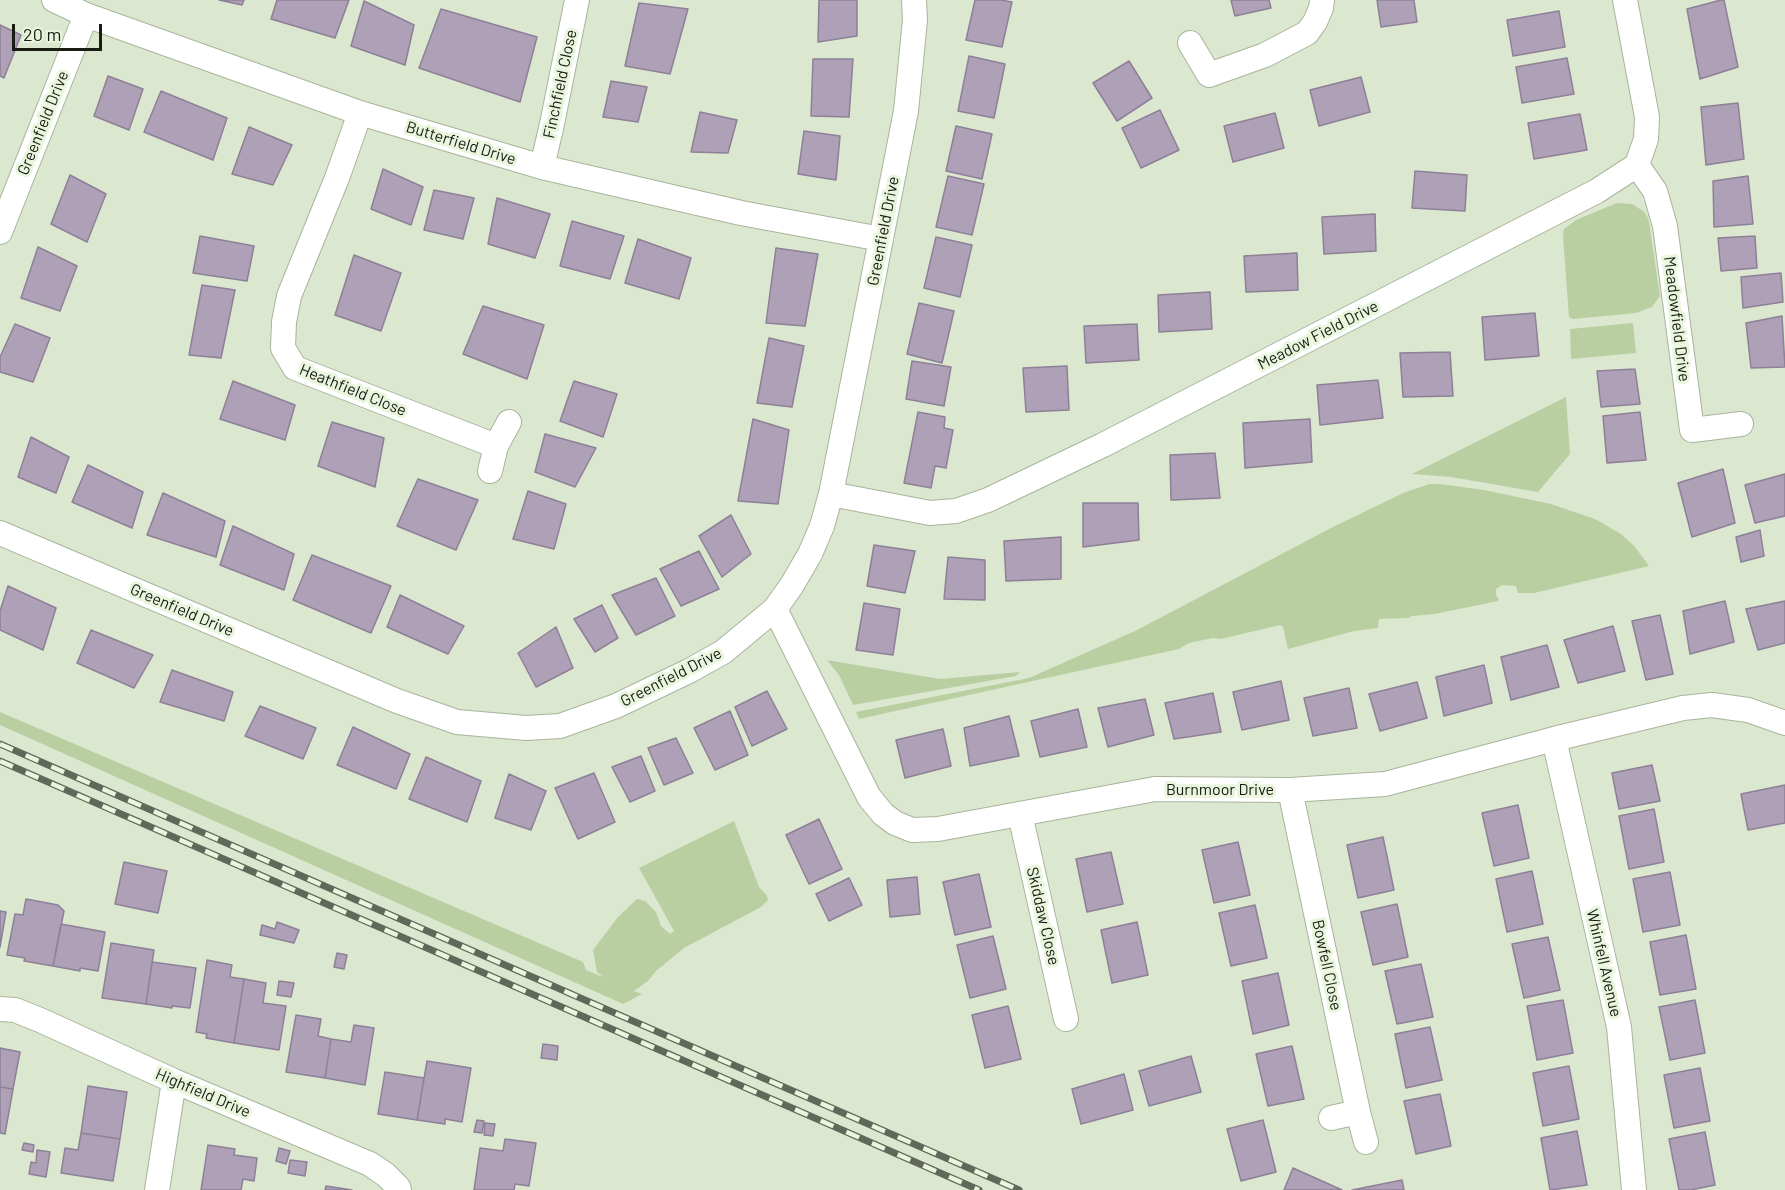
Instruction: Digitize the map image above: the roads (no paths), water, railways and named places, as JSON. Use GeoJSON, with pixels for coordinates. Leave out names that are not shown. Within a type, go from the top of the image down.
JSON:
{"type":"FeatureCollection","features":[{"type":"Feature","properties":{"kind":"street","name":"Butterfield Drive"},"geometry":{"type":"LineString","coordinates":[[54,0],[86,15],[360,113],[542,167],[741,213],[881,240]]}},
{"type":"Feature","properties":{"kind":"street","name":"Finchfield Close"},"geometry":{"type":"LineString","coordinates":[[542,167],[577,0]]}},
{"type":"Feature","properties":{"kind":"street","name":"Greenfield Drive"},"geometry":{"type":"LineString","coordinates":[[0,533],[397,701],[457,722],[525,728],[560,726],[616,706],[723,652],[774,609],[792,585],[810,554],[822,526],[831,494],[906,111],[915,20],[914,0]]}},
{"type":"Feature","properties":{"kind":"street"},"geometry":{"type":"LineString","coordinates":[[1190,43],[1209,75],[1265,55],[1307,33],[1315,22],[1322,0]]}},
{"type":"Feature","properties":{"kind":"street"},"geometry":{"type":"LineString","coordinates":[[1625,0],[1647,117],[1646,140],[1637,165]]}},
{"type":"Feature","properties":{"kind":"street","name":"Greenfield Drive"},"geometry":{"type":"LineString","coordinates":[[0,232],[86,15]]}},
{"type":"Feature","properties":{"kind":"street","name":"Heathfield Close"},"geometry":{"type":"LineString","coordinates":[[360,113],[337,178],[289,296],[284,322],[283,348],[295,368],[496,446]]}},
{"type":"Feature","properties":{"kind":"street","name":"Meadowfield Drive"},"geometry":{"type":"LineString","coordinates":[[1637,165],[1655,191],[1665,226],[1692,430],[1741,424]]}},
{"type":"Feature","properties":{"kind":"street","name":"Meadow Field Drive"},"geometry":{"type":"LineString","coordinates":[[831,494],[930,513],[956,511],[988,500],[1103,445],[1547,218],[1597,191],[1637,165]]}},
{"type":"Feature","properties":{"kind":"street"},"geometry":{"type":"LineString","coordinates":[[490,471],[496,446],[509,422]]}},
{"type":"Feature","properties":{"kind":"street","name":"Burnmoor Drive"},"geometry":{"type":"LineString","coordinates":[[774,609],[869,797],[895,824],[912,830],[938,829],[1155,789],[1290,790],[1385,784],[1554,739],[1683,708],[1712,705],[1748,710],[1785,723]]}},
{"type":"Feature","properties":{"kind":"street","name":"Whinfell Avenue"},"geometry":{"type":"LineString","coordinates":[[1554,739],[1619,1027],[1634,1190]]}},
{"type":"Feature","properties":{"kind":"street","name":"Bowfell Close"},"geometry":{"type":"LineString","coordinates":[[1290,790],[1366,1142]]}},
{"type":"Feature","properties":{"kind":"street","name":"Skiddaw Close"},"geometry":{"type":"LineString","coordinates":[[1020,814],[1066,1019]]}},
{"type":"Feature","properties":{"kind":"street","name":"Highfield Drive"},"geometry":{"type":"LineString","coordinates":[[0,1009],[15,1011],[39,1020],[174,1081],[369,1164],[386,1175],[399,1190]]}},
{"type":"Feature","properties":{"kind":"street"},"geometry":{"type":"LineString","coordinates":[[157,1190],[174,1081]]}},
{"type":"Feature","properties":{"kind":"street"},"geometry":{"type":"LineString","coordinates":[[1331,1118],[1358,1112]]}},
{"type":"Feature","properties":{"kind":"railway"},"geometry":{"type":"LineString","coordinates":[[0,744],[1019,1190]]}},
{"type":"Feature","properties":{"kind":"railway"},"geometry":{"type":"LineString","coordinates":[[0,761],[979,1190]]}}]}
